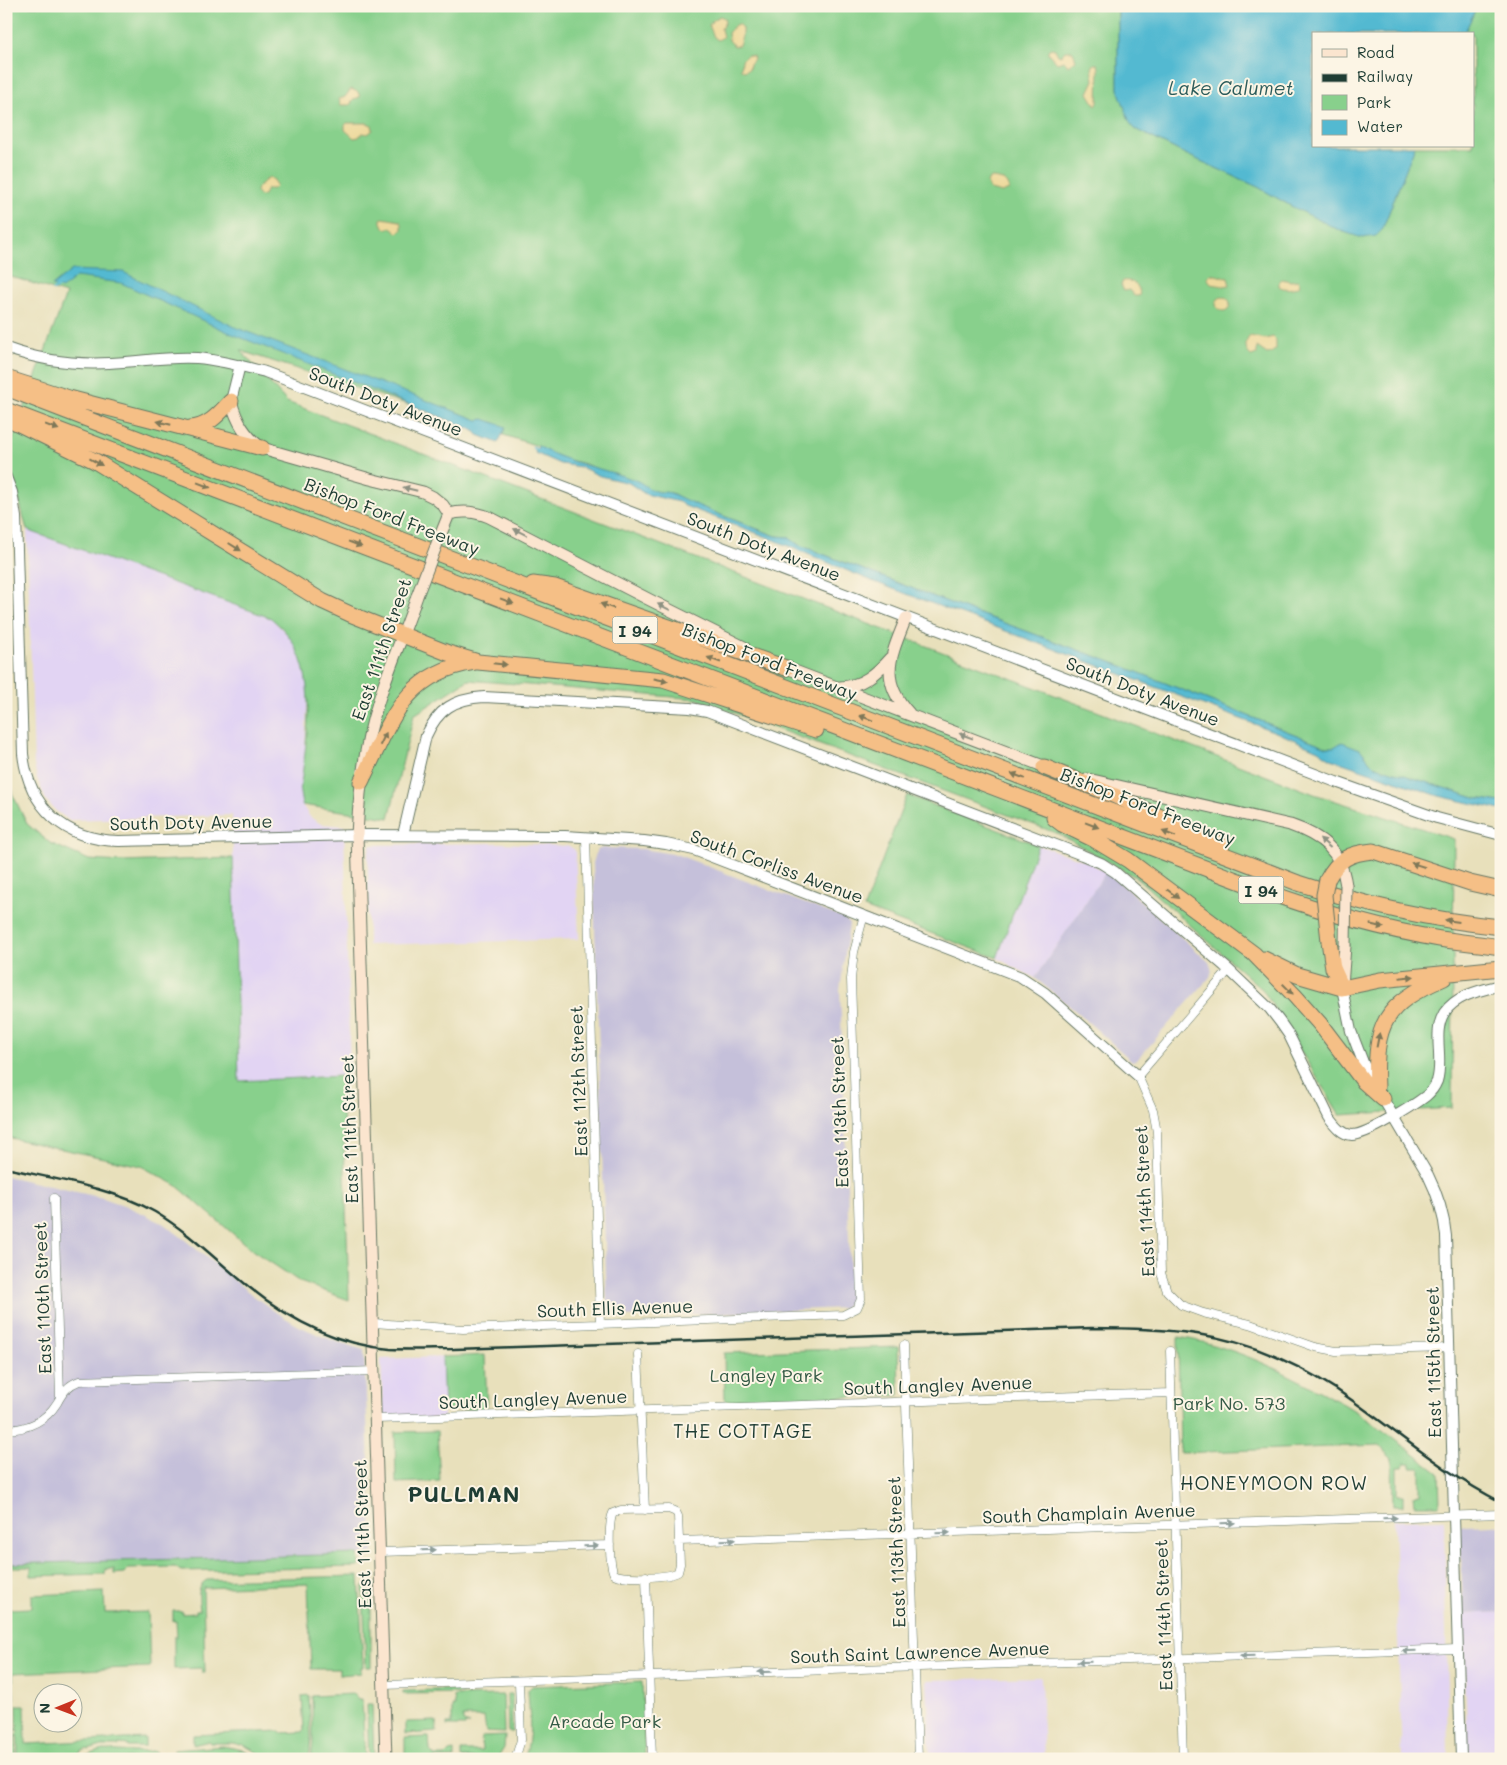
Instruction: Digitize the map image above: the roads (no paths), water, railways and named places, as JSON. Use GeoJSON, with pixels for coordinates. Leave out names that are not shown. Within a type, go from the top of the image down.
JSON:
{"type":"FeatureCollection","features":[{"type":"Feature","properties":{"kind":"highway"},"geometry":{"type":"LineString","coordinates":[[6,378],[69,398],[262,448]]}},
{"type":"Feature","properties":{"kind":"highway","name":"Bishop Ford Freeway"},"geometry":{"type":"LineString","coordinates":[[6,388],[1335,896],[1407,914],[1501,927]]}},
{"type":"Feature","properties":{"kind":"highway"},"geometry":{"type":"LineString","coordinates":[[185,428],[207,424],[231,401]]}},
{"type":"Feature","properties":{"kind":"highway","name":"I 94"},"geometry":{"type":"LineString","coordinates":[[6,410],[1265,891],[1335,915],[1378,926],[1438,939],[1501,947]]}},
{"type":"Feature","properties":{"kind":"highway"},"geometry":{"type":"LineString","coordinates":[[6,416],[95,461],[322,600],[350,614],[448,652],[478,662],[663,680],[821,732],[869,740]]}},
{"type":"Feature","properties":{"kind":"highway"},"geometry":{"type":"LineString","coordinates":[[505,580],[555,587],[786,668]]}},
{"type":"Feature","properties":{"kind":"highway"},"geometry":{"type":"LineString","coordinates":[[361,782],[392,719],[402,703],[418,685],[442,671],[478,662]]}},
{"type":"Feature","properties":{"kind":"highway"},"geometry":{"type":"LineString","coordinates":[[1044,767],[1113,795],[1215,841],[1264,870]]}},
{"type":"Feature","properties":{"kind":"highway"},"geometry":{"type":"LineString","coordinates":[[1030,801],[1062,824],[1093,839],[1128,860],[1254,954],[1320,1024],[1364,1082],[1380,1094]]}},
{"type":"Feature","properties":{"kind":"highway"},"geometry":{"type":"LineString","coordinates":[[1342,988],[1334,968],[1324,895],[1327,880],[1333,870],[1356,853],[1373,851],[1470,883],[1500,890]]}},
{"type":"Feature","properties":{"kind":"highway"},"geometry":{"type":"LineString","coordinates":[[1254,954],[1297,975],[1342,988],[1380,980],[1501,968]]}},
{"type":"Feature","properties":{"kind":"highway"},"geometry":{"type":"LineString","coordinates":[[1380,1094],[1376,1063],[1379,1036],[1382,1026],[1390,1013],[1411,995],[1427,985],[1456,972]]}},
{"type":"Feature","properties":{"kind":"main road"},"geometry":{"type":"LineString","coordinates":[[231,401],[235,416],[243,430],[252,441],[262,448],[423,492],[443,505],[449,514],[465,511],[489,517],[786,668],[1044,767],[1119,787],[1290,825],[1310,832],[1331,849],[1344,872],[1346,885],[1345,946],[1342,988]]}},
{"type":"Feature","properties":{"kind":"main road","name":"East 111th Street"},"geometry":{"type":"LineString","coordinates":[[386,1759],[357,835],[361,782],[368,741],[377,706],[390,665],[404,634],[449,514]]}},
{"type":"Feature","properties":{"kind":"main road"},"geometry":{"type":"LineString","coordinates":[[836,687],[848,686],[866,680],[875,674],[890,658],[906,618]]}},
{"type":"Feature","properties":{"kind":"main road"},"geometry":{"type":"LineString","coordinates":[[890,658],[890,671],[894,689],[903,707],[910,715]]}},
{"type":"Feature","properties":{"kind":"street","name":"South Doty Avenue"},"geometry":{"type":"LineString","coordinates":[[6,348],[47,360],[81,363],[196,358],[240,365],[294,383],[1393,804],[1501,835]]}},
{"type":"Feature","properties":{"kind":"street"},"geometry":{"type":"LineString","coordinates":[[231,401],[240,365]]}},
{"type":"Feature","properties":{"kind":"street","name":"South Doty Avenue"},"geometry":{"type":"LineString","coordinates":[[6,477],[12,492],[16,517],[22,754],[24,770],[35,796],[48,813],[64,827],[87,837],[109,841],[357,835]]}},
{"type":"Feature","properties":{"kind":"street"},"geometry":{"type":"LineString","coordinates":[[403,835],[426,736],[431,724],[450,706],[460,701],[484,697],[701,709],[1101,863],[1134,888],[1258,997],[1280,1022],[1337,1128],[1354,1135],[1370,1130],[1426,1096],[1436,1081],[1440,1062],[1440,1022],[1449,1007],[1468,995],[1501,985]]}},
{"type":"Feature","properties":{"kind":"street","name":"South Corliss Avenue"},"geometry":{"type":"LineString","coordinates":[[357,835],[565,836],[644,840],[694,850],[1021,977],[1045,993],[1138,1076]]}},
{"type":"Feature","properties":{"kind":"street","name":"East 112th Street"},"geometry":{"type":"LineString","coordinates":[[586,838],[600,1323]]}},
{"type":"Feature","properties":{"kind":"street","name":"East 113th Street"},"geometry":{"type":"LineString","coordinates":[[857,1308],[861,1298],[851,979],[854,952],[864,915]]}},
{"type":"Feature","properties":{"kind":"street"},"geometry":{"type":"LineString","coordinates":[[1138,1076],[1229,970]]}},
{"type":"Feature","properties":{"kind":"street","name":"East 115th Street"},"geometry":{"type":"LineString","coordinates":[[1342,988],[1351,1031],[1366,1070],[1436,1189],[1444,1220],[1461,1759]]}},
{"type":"Feature","properties":{"kind":"street","name":"East 114th Street"},"geometry":{"type":"LineString","coordinates":[[1138,1076],[1153,1110],[1157,1132],[1161,1273],[1167,1291],[1181,1305],[1192,1310],[1250,1324],[1325,1350],[1449,1348]]}},
{"type":"Feature","properties":{"kind":"street","name":"East 110th Street"},"geometry":{"type":"LineString","coordinates":[[54,1198],[60,1396]]}},
{"type":"Feature","properties":{"kind":"street","name":"South Ellis Avenue"},"geometry":{"type":"LineString","coordinates":[[373,1323],[463,1328],[843,1315],[857,1308]]}},
{"type":"Feature","properties":{"kind":"street","name":"East 113th Street"},"geometry":{"type":"LineString","coordinates":[[904,1345],[918,1759]]}},
{"type":"Feature","properties":{"kind":"street","name":"East 114th Street"},"geometry":{"type":"LineString","coordinates":[[1170,1351],[1183,1759]]}},
{"type":"Feature","properties":{"kind":"street"},"geometry":{"type":"LineString","coordinates":[[638,1354],[645,1510]]}},
{"type":"Feature","properties":{"kind":"street"},"geometry":{"type":"LineString","coordinates":[[6,1430],[25,1428],[36,1424],[51,1412],[66,1388],[72,1383],[84,1380],[374,1371]]}},
{"type":"Feature","properties":{"kind":"street","name":"South Langley Avenue"},"geometry":{"type":"LineString","coordinates":[[376,1420],[1171,1393]]}},
{"type":"Feature","properties":{"kind":"street"},"geometry":{"type":"LineString","coordinates":[[669,1509],[676,1512],[679,1519],[679,1541],[680,1567],[678,1572],[668,1575],[646,1576],[614,1574],[611,1564],[610,1545],[610,1519],[613,1513],[621,1510],[669,1509]]}},
{"type":"Feature","properties":{"kind":"street","name":"South Champlain Avenue"},"geometry":{"type":"LineString","coordinates":[[679,1541],[1501,1514]]}},
{"type":"Feature","properties":{"kind":"street"},"geometry":{"type":"LineString","coordinates":[[380,1552],[610,1545]]}},
{"type":"Feature","properties":{"kind":"street"},"geometry":{"type":"LineString","coordinates":[[646,1576],[652,1759]]}},
{"type":"Feature","properties":{"kind":"street","name":"South Saint Lawrence Avenue"},"geometry":{"type":"LineString","coordinates":[[384,1685],[1458,1649]]}},
{"type":"Feature","properties":{"kind":"street"},"geometry":{"type":"LineString","coordinates":[[515,1759],[521,1740],[519,1681]]}},
{"type":"Feature","properties":{"kind":"water","name":"Lake Calumet"},"geometry":{"type":"Polygon","coordinates":[[[1118,6],[1477,6],[1465,32],[1312,32],[1312,148],[1414,148],[1382,230],[1376,236],[1362,238],[1341,231],[1258,187],[1135,129],[1130,123],[1118,89],[1118,6]]]}},
{"type":"Feature","properties":{"kind":"water"},"geometry":{"type":"Polygon","coordinates":[[[72,270],[123,272],[237,328],[478,420],[484,419],[506,427],[498,443],[478,435],[474,430],[232,334],[121,283],[76,277],[62,289],[52,286],[72,270]]]}},
{"type":"Feature","properties":{"kind":"water"},"geometry":{"type":"Polygon","coordinates":[[[538,446],[573,462],[638,481],[657,492],[671,493],[776,536],[788,537],[799,545],[1122,666],[1327,747],[1334,747],[1342,742],[1360,749],[1373,765],[1475,798],[1501,802],[1501,810],[1439,796],[1331,759],[1318,750],[1281,734],[872,581],[679,502],[645,494],[629,483],[600,476],[581,467],[560,464],[535,453],[538,446]]]}},
{"type":"Feature","properties":{"kind":"waterway"},"geometry":{"type":"LineString","coordinates":[[53,290],[59,286]]}},
{"type":"Feature","properties":{"kind":"waterway"},"geometry":{"type":"LineString","coordinates":[[533,448],[539,451]]}},
{"type":"Feature","properties":{"kind":"railway"},"geometry":{"type":"LineString","coordinates":[[6,1168],[102,1190],[139,1204],[168,1220],[249,1287],[281,1310],[315,1329],[371,1347],[390,1349],[454,1349],[1091,1328],[1157,1330],[1218,1338],[1259,1350],[1299,1367],[1318,1378],[1462,1480],[1501,1502]]}},
{"type":"Feature","properties":{"kind":"district","name":"THE COTTAGE"},"geometry":{"type":"Point","coordinates":[743,1430]}},
{"type":"Feature","properties":{"kind":"district","name":"HONEYMOON ROW"},"geometry":{"type":"Point","coordinates":[1274,1482]}},
{"type":"Feature","properties":{"kind":"district","name":"PULLMAN"},"geometry":{"type":"Point","coordinates":[464,1493]}},
{"type":"Feature","properties":{"kind":"park label","name":"Langley Park"},"geometry":{"type":"Point","coordinates":[766,1375]}},
{"type":"Feature","properties":{"kind":"park label","name":"Park No. 573"},"geometry":{"type":"Point","coordinates":[1229,1403]}},
{"type":"Feature","properties":{"kind":"park label","name":"Arcade Park"},"geometry":{"type":"Point","coordinates":[605,1721]}}]}
